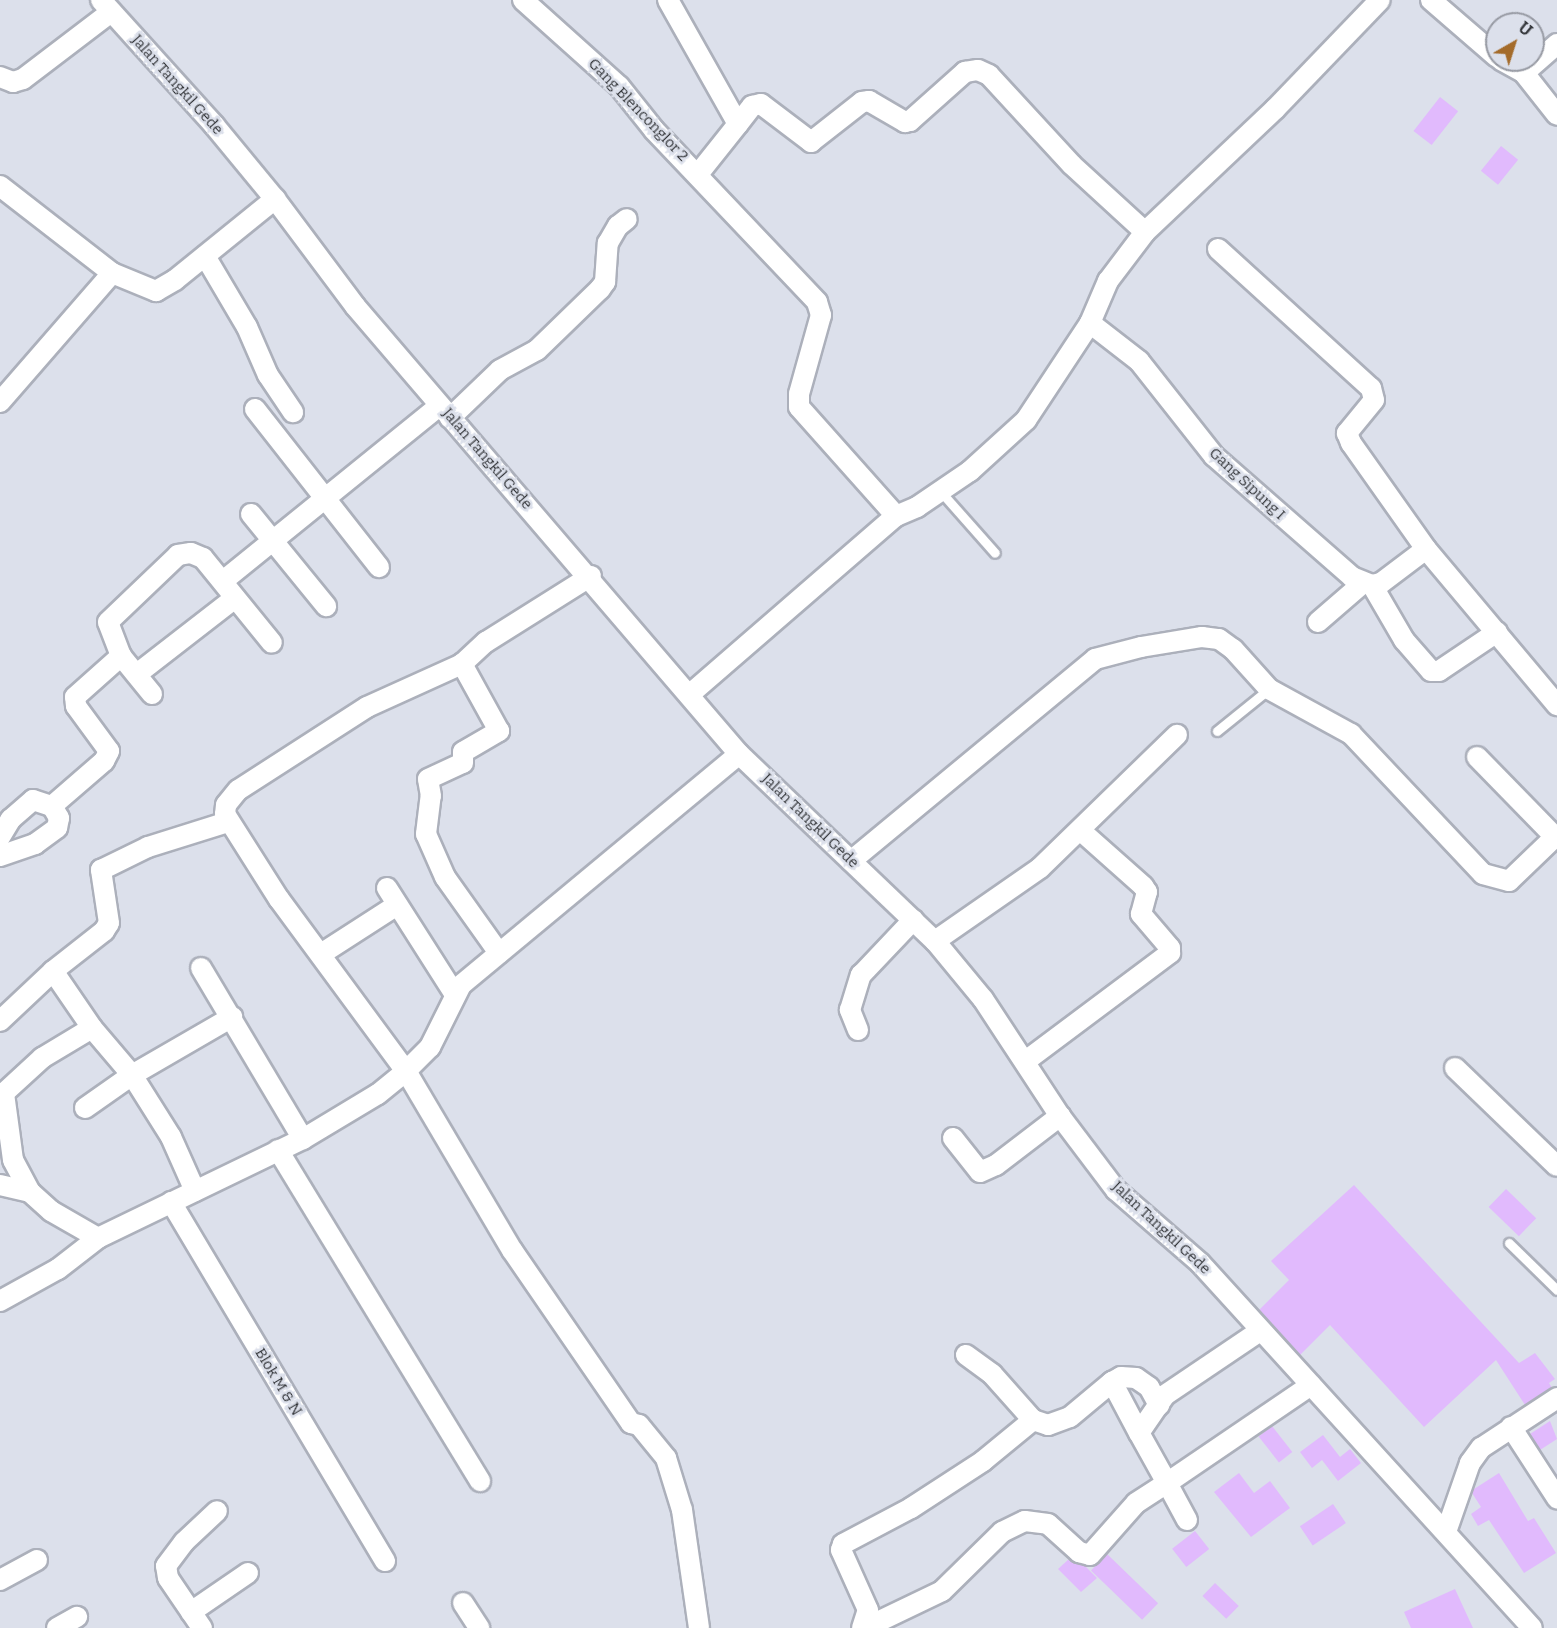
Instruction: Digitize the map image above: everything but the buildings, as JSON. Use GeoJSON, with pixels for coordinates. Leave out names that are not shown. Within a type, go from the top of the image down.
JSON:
{"type":"FeatureCollection","features":[{"type":"Feature","properties":{"kind":"street","name":"Gang Blenconglor 2"},"geometry":{"type":"LineString","coordinates":[[523,0],[619,86],[647,122],[699,173],[817,302],[821,315],[799,394],[799,407],[896,516]]}},
{"type":"Feature","properties":{"kind":"street"},"geometry":{"type":"LineString","coordinates":[[668,0],[738,124]]}},
{"type":"Feature","properties":{"kind":"street"},"geometry":{"type":"LineString","coordinates":[[689,695],[896,516],[941,492],[998,448],[1026,420],[1090,323],[1108,281],[1145,232],[1275,109],[1380,0]]}},
{"type":"Feature","properties":{"kind":"street"},"geometry":{"type":"LineString","coordinates":[[1431,0],[1485,47]]}},
{"type":"Feature","properties":{"kind":"street"},"geometry":{"type":"LineString","coordinates":[[0,77],[13,82],[23,79],[106,6]]}},
{"type":"Feature","properties":{"kind":"street","name":"Jalan Tangkil Gede"},"geometry":{"type":"LineString","coordinates":[[106,6],[275,199],[355,306],[591,576],[740,754],[935,941],[983,999],[1027,1060],[1060,1116],[1116,1190],[1200,1263],[1532,1628]]}},
{"type":"Feature","properties":{"kind":"street"},"geometry":{"type":"LineString","coordinates":[[1557,44],[1524,73],[1557,115]]}},
{"type":"Feature","properties":{"kind":"street"},"geometry":{"type":"LineString","coordinates":[[699,173],[752,106],[761,104],[811,142],[862,102],[869,101],[905,122],[910,121],[965,72],[978,70],[989,75],[1072,165],[1145,232]]}},
{"type":"Feature","properties":{"kind":"street"},"geometry":{"type":"LineString","coordinates":[[0,186],[112,273],[156,291],[205,256],[275,199]]}},
{"type":"Feature","properties":{"kind":"street"},"geometry":{"type":"LineString","coordinates":[[223,581],[272,540],[500,370],[537,350],[605,282],[608,243],[618,226],[627,219]]}},
{"type":"Feature","properties":{"kind":"street"},"geometry":{"type":"LineString","coordinates":[[1218,249],[1371,388],[1374,400],[1347,433],[1426,549],[1555,698]]}},
{"type":"Feature","properties":{"kind":"street"},"geometry":{"type":"LineString","coordinates":[[205,256],[247,327],[268,375],[293,412]]}},
{"type":"Feature","properties":{"kind":"street"},"geometry":{"type":"LineString","coordinates":[[0,402],[112,273]]}},
{"type":"Feature","properties":{"kind":"street","name":"Gang Sipung I"},"geometry":{"type":"LineString","coordinates":[[1090,323],[1139,361],[1228,469],[1368,584],[1404,640],[1431,670],[1439,671],[1497,632]]}},
{"type":"Feature","properties":{"kind":"street"},"geometry":{"type":"LineString","coordinates":[[255,409],[324,501],[379,567]]}},
{"type":"Feature","properties":{"kind":"street"},"geometry":{"type":"LineString","coordinates":[[251,514],[326,606]]}},
{"type":"Feature","properties":{"kind":"street"},"geometry":{"type":"LineString","coordinates":[[1318,622],[1368,584],[1426,549]]}},
{"type":"Feature","properties":{"kind":"street"},"geometry":{"type":"LineString","coordinates":[[152,694],[121,656],[108,629],[111,615],[178,555],[191,553],[203,558],[272,643]]}},
{"type":"Feature","properties":{"kind":"street"},"geometry":{"type":"LineString","coordinates":[[591,576],[486,642],[462,664],[367,707],[238,790],[226,805],[228,822],[406,1071],[512,1250],[631,1423],[639,1425],[666,1458],[676,1484],[699,1628]]}},
{"type":"Feature","properties":{"kind":"street"},"geometry":{"type":"LineString","coordinates":[[137,674],[235,598]]}},
{"type":"Feature","properties":{"kind":"street"},"geometry":{"type":"LineString","coordinates":[[851,861],[1095,659],[1162,642],[1219,639],[1233,649],[1269,689],[1303,710],[1328,719],[1364,746],[1483,874],[1509,881],[1556,836],[1477,757]]}},
{"type":"Feature","properties":{"kind":"street"},"geometry":{"type":"LineString","coordinates":[[52,807],[104,761],[109,751],[76,706],[75,697],[121,656]]}},
{"type":"Feature","properties":{"kind":"street"},"geometry":{"type":"LineString","coordinates":[[462,664],[499,731],[462,752],[463,763],[430,777],[426,834],[445,877],[499,953]]}},
{"type":"Feature","properties":{"kind":"street"},"geometry":{"type":"LineString","coordinates":[[935,941],[1040,868],[1082,831],[1177,735]]}},
{"type":"Feature","properties":{"kind":"street"},"geometry":{"type":"LineString","coordinates":[[0,1301],[58,1269],[98,1238],[303,1139],[378,1094],[430,1047],[454,993],[499,953],[740,754]]}},
{"type":"Feature","properties":{"kind":"street"},"geometry":{"type":"LineString","coordinates":[[0,837],[11,819],[33,800],[52,807],[59,818],[57,828],[35,844],[0,856]]}},
{"type":"Feature","properties":{"kind":"street"},"geometry":{"type":"LineString","coordinates":[[0,1022],[53,971],[104,931],[109,922],[101,870],[148,847],[228,822]]}},
{"type":"Feature","properties":{"kind":"street"},"geometry":{"type":"LineString","coordinates":[[1027,1060],[1170,953],[1170,948],[1141,914],[1146,892],[1143,886],[1082,831]]}},
{"type":"Feature","properties":{"kind":"street"},"geometry":{"type":"LineString","coordinates":[[387,888],[454,993]]}},
{"type":"Feature","properties":{"kind":"street"},"geometry":{"type":"LineString","coordinates":[[321,954],[397,905]]}},
{"type":"Feature","properties":{"kind":"street"},"geometry":{"type":"LineString","coordinates":[[858,1030],[850,1010],[861,975],[913,920]]}},
{"type":"Feature","properties":{"kind":"street"},"geometry":{"type":"LineString","coordinates":[[201,968],[303,1139]]}},
{"type":"Feature","properties":{"kind":"street"},"geometry":{"type":"LineString","coordinates":[[53,971],[92,1028],[132,1075],[171,1137],[195,1191]]}},
{"type":"Feature","properties":{"kind":"street"},"geometry":{"type":"LineString","coordinates":[[85,1108],[132,1075],[232,1017]]}},
{"type":"Feature","properties":{"kind":"street"},"geometry":{"type":"LineString","coordinates":[[92,1028],[3,1083],[2,1099],[8,1142],[16,1170],[30,1192],[51,1211],[98,1238]]}},
{"type":"Feature","properties":{"kind":"street"},"geometry":{"type":"LineString","coordinates":[[1455,1068],[1557,1166]]}},
{"type":"Feature","properties":{"kind":"street"},"geometry":{"type":"LineString","coordinates":[[953,1138],[980,1172],[1060,1116]]}},
{"type":"Feature","properties":{"kind":"street"},"geometry":{"type":"LineString","coordinates":[[278,1150],[480,1481]]}},
{"type":"Feature","properties":{"kind":"street"},"geometry":{"type":"LineString","coordinates":[[0,1185],[30,1192]]}},
{"type":"Feature","properties":{"kind":"street","name":"Blok M & N"},"geometry":{"type":"LineString","coordinates":[[171,1202],[385,1561]]}},
{"type":"Feature","properties":{"kind":"street"},"geometry":{"type":"LineString","coordinates":[[1140,1433],[1171,1389],[1260,1331]]}},
{"type":"Feature","properties":{"kind":"street"},"geometry":{"type":"LineString","coordinates":[[966,1355],[992,1374],[1033,1420],[1055,1425],[1121,1377],[1136,1378],[1149,1387],[1159,1405]]}},
{"type":"Feature","properties":{"kind":"street"},"geometry":{"type":"LineString","coordinates":[[1112,1382],[1187,1520]]}},
{"type":"Feature","properties":{"kind":"street"},"geometry":{"type":"LineString","coordinates":[[863,1628],[942,1591],[1002,1532],[1025,1521],[1048,1524],[1079,1552],[1090,1555],[1136,1503],[1311,1385]]}},
{"type":"Feature","properties":{"kind":"street"},"geometry":{"type":"LineString","coordinates":[[1446,1532],[1470,1462],[1481,1448],[1557,1398]]}},
{"type":"Feature","properties":{"kind":"street"},"geometry":{"type":"LineString","coordinates":[[863,1628],[868,1610],[841,1545],[911,1508],[974,1467],[1033,1420]]}},
{"type":"Feature","properties":{"kind":"street"},"geometry":{"type":"LineString","coordinates":[[1510,1427],[1557,1498]]}},
{"type":"Feature","properties":{"kind":"street"},"geometry":{"type":"LineString","coordinates":[[217,1511],[184,1542],[166,1566],[168,1578],[197,1620],[248,1573]]}},
{"type":"Feature","properties":{"kind":"street"},"geometry":{"type":"LineString","coordinates":[[0,1580],[37,1560]]}},
{"type":"Feature","properties":{"kind":"street"},"geometry":{"type":"LineString","coordinates":[[463,1603],[479,1628]]}},
{"type":"Feature","properties":{"kind":"street"},"geometry":{"type":"LineString","coordinates":[[57,1628],[77,1617]]}},
{"type":"Feature","properties":{"kind":"lane"},"geometry":{"type":"LineString","coordinates":[[941,492],[995,553]]}},
{"type":"Feature","properties":{"kind":"lane"},"geometry":{"type":"LineString","coordinates":[[1217,731],[1269,689]]}},
{"type":"Feature","properties":{"kind":"lane"},"geometry":{"type":"LineString","coordinates":[[1509,1243],[1557,1290]]}}]}
